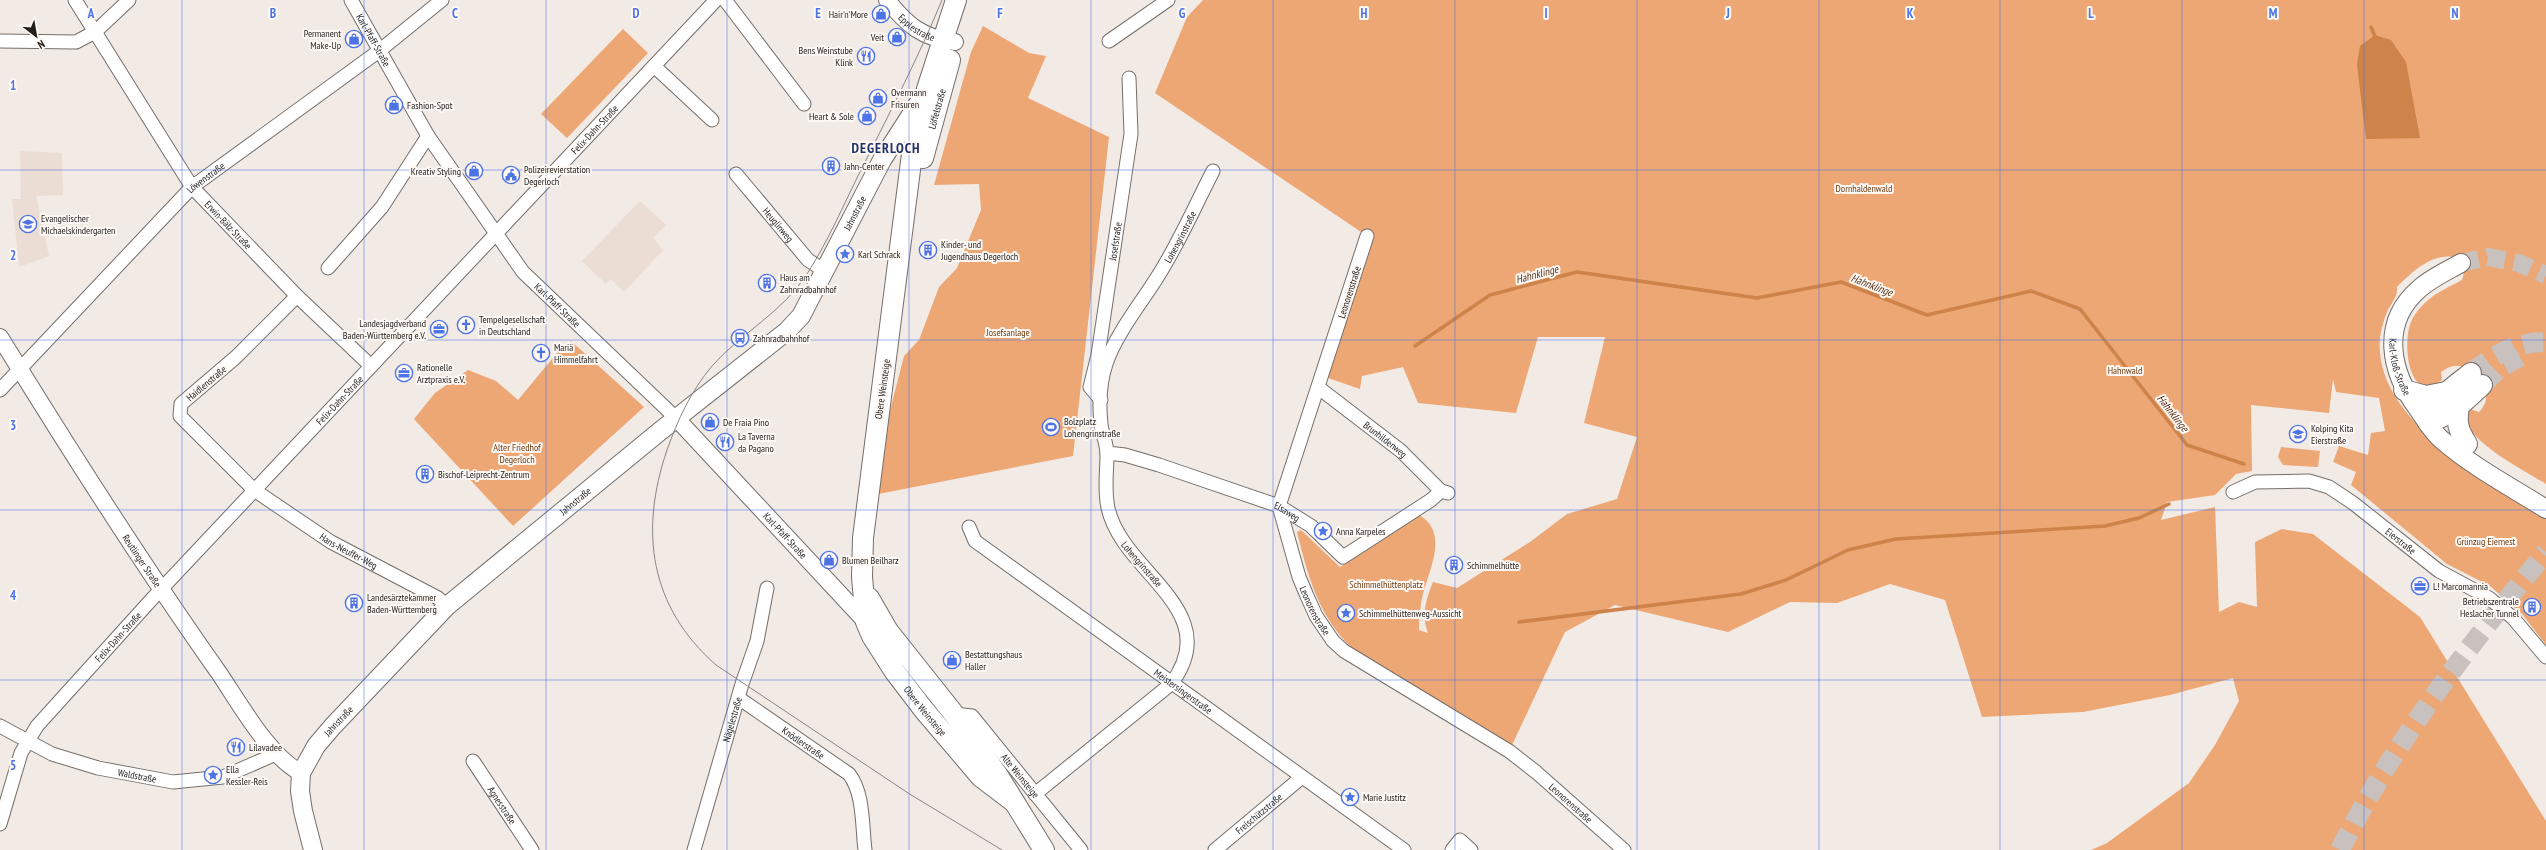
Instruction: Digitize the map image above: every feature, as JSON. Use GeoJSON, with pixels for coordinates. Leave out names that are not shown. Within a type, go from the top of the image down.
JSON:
{"type":"FeatureCollection","features":[{"type":"Feature","properties":{"kind":"main road","name":"Löffelstraße"},"geometry":{"type":"LineString","coordinates":[[908,202],[922,166],[936,112],[956,0]]}},
{"type":"Feature","properties":{"kind":"main road","name":"Löffelstraße"},"geometry":{"type":"LineString","coordinates":[[908,202],[910,169],[917,128],[927,89],[948,42],[971,0]]}},
{"type":"Feature","properties":{"kind":"main road","name":"Jahnstraße"},"geometry":{"type":"LineString","coordinates":[[313,850],[303,811],[300,791],[301,773],[316,746],[333,726],[447,606],[787,331],[801,316],[882,160],[893,145],[899,130],[927,89]]}},
{"type":"Feature","properties":{"kind":"main road","name":"Jahnstraße"},"geometry":{"type":"LineString","coordinates":[[893,145],[936,112]]}},
{"type":"Feature","properties":{"kind":"main road"},"geometry":{"type":"LineString","coordinates":[[882,160],[895,161],[910,169]]}},
{"type":"Feature","properties":{"kind":"main road","name":"Obere Weinsteige"},"geometry":{"type":"LineString","coordinates":[[908,202],[863,538],[862,577],[866,622],[872,636],[895,672],[924,710],[981,777],[1014,802]]}},
{"type":"Feature","properties":{"kind":"main road","name":"Karl-Kloß-Straße"},"geometry":{"type":"LineString","coordinates":[[2461,263],[2419,289],[2408,300],[2400,316],[2393,345],[2394,362],[2404,390],[2440,439],[2452,449],[2546,509]]}},
{"type":"Feature","properties":{"kind":"main road"},"geometry":{"type":"LineString","coordinates":[[2404,390],[2426,396],[2446,392],[2476,379],[2459,407],[2457,419],[2458,429],[2467,444]]}},
{"type":"Feature","properties":{"kind":"main road"},"geometry":{"type":"LineString","coordinates":[[2428,422],[2436,404],[2446,392]]}},
{"type":"Feature","properties":{"kind":"main road"},"geometry":{"type":"LineString","coordinates":[[2428,422],[2442,418],[2459,407]]}},
{"type":"Feature","properties":{"kind":"main road","name":"Karl-Kloß-Straße"},"geometry":{"type":"LineString","coordinates":[[2428,422],[2467,444],[2546,495]]}},
{"type":"Feature","properties":{"kind":"main road","name":"Obere Weinsteige"},"geometry":{"type":"LineString","coordinates":[[862,577],[874,610],[904,652],[954,714],[997,774],[1044,850]]}},
{"type":"Feature","properties":{"kind":"main road"},"geometry":{"type":"LineString","coordinates":[[866,622],[893,646],[904,652]]}},
{"type":"Feature","properties":{"kind":"street","name":"Erwin-Bälz-Straße"},"geometry":{"type":"LineString","coordinates":[[76,0],[192,187],[297,296],[371,366]]}},
{"type":"Feature","properties":{"kind":"street"},"geometry":{"type":"LineString","coordinates":[[0,41],[76,42],[95,32],[129,0]]}},
{"type":"Feature","properties":{"kind":"street","name":"Karl-Pfaff-Straße"},"geometry":{"type":"LineString","coordinates":[[350,0],[428,136],[522,272],[677,419],[768,520],[866,622]]}},
{"type":"Feature","properties":{"kind":"street","name":"Löwenstraße"},"geometry":{"type":"LineString","coordinates":[[0,390],[21,370],[192,187],[379,51],[442,0]]}},
{"type":"Feature","properties":{"kind":"street","name":"Felix-Dahn-Straße"},"geometry":{"type":"LineString","coordinates":[[0,824],[20,754],[37,726],[254,490],[716,0]]}},
{"type":"Feature","properties":{"kind":"street"},"geometry":{"type":"LineString","coordinates":[[725,0],[804,104]]}},
{"type":"Feature","properties":{"kind":"street","name":"Epplestraße"},"geometry":{"type":"LineString","coordinates":[[887,0],[905,21],[926,36],[948,42]]}},
{"type":"Feature","properties":{"kind":"street"},"geometry":{"type":"LineString","coordinates":[[1109,41],[1168,0]]}},
{"type":"Feature","properties":{"kind":"street"},"geometry":{"type":"LineString","coordinates":[[654,66],[712,120]]}},
{"type":"Feature","properties":{"kind":"street","name":"Josefstraße"},"geometry":{"type":"LineString","coordinates":[[1101,400],[1090,387],[1098,355],[1131,134],[1129,78]]}},
{"type":"Feature","properties":{"kind":"street"},"geometry":{"type":"LineString","coordinates":[[328,268],[382,207],[428,136]]}},
{"type":"Feature","properties":{"kind":"street","name":"Lohengrinstraße"},"geometry":{"type":"LineString","coordinates":[[1035,794],[1171,684],[1185,663],[1188,651],[1183,619],[1161,585],[1137,560],[1117,534],[1108,508],[1105,489],[1107,453],[1101,425],[1101,400],[1103,379],[1109,354],[1159,274],[1213,171]]}},
{"type":"Feature","properties":{"kind":"street","name":"Heuglinweg"},"geometry":{"type":"LineString","coordinates":[[736,174],[808,260],[825,271]]}},
{"type":"Feature","properties":{"kind":"street","name":"Leonorenstraße"},"geometry":{"type":"LineString","coordinates":[[1367,236],[1319,388],[1279,506],[1299,577],[1316,616],[1333,641],[1344,651],[1509,751],[1536,772],[1624,850]]}},
{"type":"Feature","properties":{"kind":"street","name":"Haidlenstraße"},"geometry":{"type":"LineString","coordinates":[[254,490],[189,427],[180,416],[181,404],[236,357],[297,296]]}},
{"type":"Feature","properties":{"kind":"street","name":"Reutlinger Straße"},"geometry":{"type":"LineString","coordinates":[[0,337],[161,590],[278,753],[288,765],[301,773]]}},
{"type":"Feature","properties":{"kind":"street","name":"Brunhildenweg"},"geometry":{"type":"LineString","coordinates":[[1319,388],[1401,451],[1445,492]]}},
{"type":"Feature","properties":{"kind":"street","name":"Elsaweg"},"geometry":{"type":"LineString","coordinates":[[1107,453],[1125,455],[1159,465],[1279,506],[1311,526],[1344,557],[1445,492]]}},
{"type":"Feature","properties":{"kind":"street","name":"Eierstraße"},"geometry":{"type":"LineString","coordinates":[[2233,492],[2255,482],[2309,481],[2329,487],[2354,503],[2439,571],[2489,598],[2513,618],[2546,658]]}},
{"type":"Feature","properties":{"kind":"street","name":"Hans-Neuffer-Weg"},"geometry":{"type":"LineString","coordinates":[[254,490],[331,542],[438,598],[447,606]]}},
{"type":"Feature","properties":{"kind":"street","name":"Meistersingerstraße"},"geometry":{"type":"LineString","coordinates":[[969,527],[975,541],[1171,684],[1404,850]]}},
{"type":"Feature","properties":{"kind":"street","name":"Nägelestraße"},"geometry":{"type":"LineString","coordinates":[[694,850],[740,699],[744,679],[758,641],[767,588]]}},
{"type":"Feature","properties":{"kind":"street","name":"Knödlerstraße"},"geometry":{"type":"LineString","coordinates":[[740,699],[849,774],[855,781],[865,850]]}},
{"type":"Feature","properties":{"kind":"street","name":"Alte Weinsteige"},"geometry":{"type":"LineString","coordinates":[[954,714],[972,716],[1082,850]]}},
{"type":"Feature","properties":{"kind":"street","name":"Waldstraße"},"geometry":{"type":"LineString","coordinates":[[0,726],[28,739],[52,754],[98,768],[173,782],[223,777],[278,753]]}},
{"type":"Feature","properties":{"kind":"street","name":"Agnesstraße"},"geometry":{"type":"LineString","coordinates":[[473,761],[532,850]]}},
{"type":"Feature","properties":{"kind":"street","name":"Freischützstraße"},"geometry":{"type":"LineString","coordinates":[[1215,850],[1302,777]]}},
{"type":"Feature","properties":{"kind":"street"},"geometry":{"type":"LineString","coordinates":[[1452,850],[1460,840],[1471,850]]}},
{"type":"Feature","properties":{"kind":"shaded area"},"geometry":{"type":"Polygon","coordinates":[[[2375,35],[2391,40],[2406,62],[2420,138],[2366,139],[2357,65],[2360,46],[2375,35]]]}},
{"type":"Feature","properties":{"kind":"shaded area","name":"Evangelischer Michaelskindergarten"},"geometry":{"type":"Polygon","coordinates":[[[20,151],[62,153],[63,195],[36,196],[49,256],[19,267],[12,199],[21,199],[20,151]]]}},
{"type":"Feature","properties":{"kind":"shaded area"},"geometry":{"type":"Polygon","coordinates":[[[640,201],[666,225],[653,238],[663,250],[624,292],[611,279],[606,284],[582,261],[640,201]]]}},
{"type":"Feature","properties":{"kind":"green space"},"geometry":{"type":"Polygon","coordinates":[[[1203,0],[2546,0],[2546,484],[2499,456],[2477,438],[2469,428],[2464,418],[2470,409],[2479,412],[2485,402],[2486,394],[2474,377],[2464,367],[2454,366],[2441,372],[2442,380],[2431,386],[2422,385],[2415,379],[2410,369],[2407,344],[2411,322],[2425,302],[2462,280],[2465,268],[2458,258],[2441,257],[2432,260],[2417,269],[2397,287],[2395,297],[2385,318],[2380,338],[2383,368],[2395,396],[2414,421],[2438,444],[2466,465],[2546,516],[2546,645],[2522,614],[2490,586],[2447,564],[2351,485],[2356,472],[2333,462],[2339,446],[2368,455],[2371,433],[2385,431],[2379,398],[2336,392],[2333,379],[2329,413],[2251,405],[2252,471],[2236,474],[2215,495],[2167,502],[2161,520],[2215,507],[2219,612],[2239,602],[2257,607],[2255,542],[2282,529],[2313,534],[2420,617],[2546,821],[2546,850],[2091,850],[2107,843],[2189,783],[2215,745],[2239,701],[2233,678],[2170,695],[2083,712],[1982,717],[1945,600],[1890,584],[1837,603],[1790,602],[1728,632],[1615,605],[1565,632],[1512,745],[1352,648],[1340,636],[1323,609],[1310,580],[1297,532],[1301,530],[1340,567],[1419,515],[1428,522],[1433,531],[1435,541],[1433,562],[1423,594],[1419,616],[1419,630],[1428,633],[1425,620],[1425,608],[1433,582],[1457,588],[1530,542],[1567,514],[1617,499],[1637,437],[1584,423],[1605,337],[1538,337],[1516,413],[1418,403],[1403,367],[1362,376],[1360,389],[1328,378],[1367,236],[1155,93],[1187,17],[1203,0]]]}},
{"type":"Feature","properties":{"kind":"green space","name":"Josefsanlage"},"geometry":{"type":"Polygon","coordinates":[[[983,26],[1029,53],[1046,56],[1028,98],[1109,137],[1073,456],[868,496],[904,356],[919,340],[939,287],[957,268],[981,210],[979,184],[934,185],[971,52],[983,26]]]}},
{"type":"Feature","properties":{"kind":"green space"},"geometry":{"type":"Polygon","coordinates":[[[623,29],[648,53],[567,138],[541,114],[623,29]]]}},
{"type":"Feature","properties":{"kind":"green space","name":"Alter Friedhof Degerloch"},"geometry":{"type":"Polygon","coordinates":[[[571,341],[644,407],[513,526],[414,419],[435,393],[468,370],[496,381],[518,400],[562,347],[566,347],[571,341]]]}},
{"type":"Feature","properties":{"kind":"green space"},"geometry":{"type":"Polygon","coordinates":[[[2281,447],[2320,451],[2318,467],[2283,465],[2278,457],[2281,447]]]}},
{"type":"Feature","properties":{"kind":"waterway"},"geometry":{"type":"LineString","coordinates":[[2371,27],[2376,39]]}},
{"type":"Feature","properties":{"kind":"waterway","name":"Hahnklinge"},"geometry":{"type":"LineString","coordinates":[[1415,346],[1490,295],[1577,272],[1757,298],[1841,282],[1927,315],[2031,291],[2080,309],[2187,445],[2244,464]]}},
{"type":"Feature","properties":{"kind":"waterway"},"geometry":{"type":"LineString","coordinates":[[1519,622],[1741,594],[1786,580],[1848,550],[1896,539],[2105,526],[2139,518],[2169,504]]}},
{"type":"Feature","properties":{"kind":"tunnel"},"geometry":{"type":"LineString","coordinates":[[2461,263],[2488,257],[2519,263],[2546,275]]}},
{"type":"Feature","properties":{"kind":"tunnel"},"geometry":{"type":"LineString","coordinates":[[2471,373],[2497,355],[2515,347],[2525,344],[2546,342]]}},
{"type":"Feature","properties":{"kind":"tunnel"},"geometry":{"type":"LineString","coordinates":[[2482,385],[2499,368],[2520,357]]}},
{"type":"Feature","properties":{"kind":"tunnel"},"geometry":{"type":"LineString","coordinates":[[2340,850],[2384,771],[2434,695],[2517,587],[2546,552]]}},
{"type":"Feature","properties":{"kind":"tram line"},"geometry":{"type":"LineString","coordinates":[[942,0],[924,42],[830,234],[807,274],[786,300],[723,354],[704,376],[691,395],[667,450],[658,480],[654,510],[653,539],[656,566],[664,593],[677,618],[694,642],[716,665],[908,793],[1002,850]]}},
{"type":"Feature","properties":{"kind":"place","name":"Hair'n'More"},"geometry":{"type":"Point","coordinates":[881,14]}},
{"type":"Feature","properties":{"kind":"place","name":"Veit"},"geometry":{"type":"Point","coordinates":[897,37]}},
{"type":"Feature","properties":{"kind":"place","name":"Permanent Make-Up"},"geometry":{"type":"Point","coordinates":[354,39]}},
{"type":"Feature","properties":{"kind":"place","name":"Bens Weinstube Klink"},"geometry":{"type":"Point","coordinates":[866,56]}},
{"type":"Feature","properties":{"kind":"place","name":"Overmann Frisuren"},"geometry":{"type":"Point","coordinates":[878,98]}},
{"type":"Feature","properties":{"kind":"place","name":"Fashion-Spot"},"geometry":{"type":"Point","coordinates":[394,105]}},
{"type":"Feature","properties":{"kind":"place","name":"Heart & Sole"},"geometry":{"type":"Point","coordinates":[867,116]}},
{"type":"Feature","properties":{"kind":"place","name":"Jahn-Center"},"geometry":{"type":"Point","coordinates":[831,166]}},
{"type":"Feature","properties":{"kind":"place","name":"Kreativ Styling"},"geometry":{"type":"Point","coordinates":[474,171]}},
{"type":"Feature","properties":{"kind":"place","name":"Polizeirevierstation Degerloch"},"geometry":{"type":"Point","coordinates":[511,175]}},
{"type":"Feature","properties":{"kind":"place","name":"Evangelischer Michaelskindergarten"},"geometry":{"type":"Point","coordinates":[28,224]}},
{"type":"Feature","properties":{"kind":"place","name":"Kinder- und Jugendhaus Degerloch"},"geometry":{"type":"Point","coordinates":[928,250]}},
{"type":"Feature","properties":{"kind":"place","name":"Karl Schrack"},"geometry":{"type":"Point","coordinates":[845,254]}},
{"type":"Feature","properties":{"kind":"place","name":"Haus am Zahnradbahnhof"},"geometry":{"type":"Point","coordinates":[767,283]}},
{"type":"Feature","properties":{"kind":"place","name":"Tempelgesellschaft in Deutschland"},"geometry":{"type":"Point","coordinates":[466,325]}},
{"type":"Feature","properties":{"kind":"place","name":"Landesjagdverband Baden-Württemberg e.V."},"geometry":{"type":"Point","coordinates":[439,329]}},
{"type":"Feature","properties":{"kind":"place","name":"Zahnradbahnhof"},"geometry":{"type":"Point","coordinates":[740,338]}},
{"type":"Feature","properties":{"kind":"place","name":"Mariä Himmelfahrt"},"geometry":{"type":"Point","coordinates":[541,353]}},
{"type":"Feature","properties":{"kind":"place","name":"Rationelle Arztpraxis e.V."},"geometry":{"type":"Point","coordinates":[404,373]}},
{"type":"Feature","properties":{"kind":"place","name":"De Fraia Pino"},"geometry":{"type":"Point","coordinates":[710,422]}},
{"type":"Feature","properties":{"kind":"place","name":"Bolzplatz Lohengrinstraße"},"geometry":{"type":"Point","coordinates":[1051,427]}},
{"type":"Feature","properties":{"kind":"place","name":"Kolping Kita Eierstraße"},"geometry":{"type":"Point","coordinates":[2298,434]}},
{"type":"Feature","properties":{"kind":"place","name":"La Taverna da Pagano"},"geometry":{"type":"Point","coordinates":[725,442]}},
{"type":"Feature","properties":{"kind":"place","name":"Bischof-Leiprecht-Zentrum"},"geometry":{"type":"Point","coordinates":[425,474]}},
{"type":"Feature","properties":{"kind":"place","name":"Anna Karpeles"},"geometry":{"type":"Point","coordinates":[1323,531]}},
{"type":"Feature","properties":{"kind":"place","name":"Blumen Beilharz"},"geometry":{"type":"Point","coordinates":[829,560]}},
{"type":"Feature","properties":{"kind":"place","name":"Schimmelhütte"},"geometry":{"type":"Point","coordinates":[1454,565]}},
{"type":"Feature","properties":{"kind":"place","name":"L! Marcomannia"},"geometry":{"type":"Point","coordinates":[2420,586]}},
{"type":"Feature","properties":{"kind":"place","name":"Landesärztekammer Baden-Württemberg"},"geometry":{"type":"Point","coordinates":[354,603]}},
{"type":"Feature","properties":{"kind":"place","name":"Betriebszentrale Heslacher Tunnel"},"geometry":{"type":"Point","coordinates":[2532,607]}},
{"type":"Feature","properties":{"kind":"place","name":"Schimmelhüttenweg-Aussicht"},"geometry":{"type":"Point","coordinates":[1346,613]}},
{"type":"Feature","properties":{"kind":"place","name":"Bestattungshaus Haller"},"geometry":{"type":"Point","coordinates":[952,660]}},
{"type":"Feature","properties":{"kind":"place","name":"Lilavadee"},"geometry":{"type":"Point","coordinates":[236,747]}},
{"type":"Feature","properties":{"kind":"place","name":"Ella Kessler-Reis"},"geometry":{"type":"Point","coordinates":[213,775]}},
{"type":"Feature","properties":{"kind":"place","name":"Marie Justitz"},"geometry":{"type":"Point","coordinates":[1350,797]}},
{"type":"Feature","properties":{"kind":"district","name":"DEGERLOCH"},"geometry":{"type":"Point","coordinates":[886,148]}},
{"type":"Feature","properties":{"kind":"park label","name":"Dornhaldenwald"},"geometry":{"type":"Point","coordinates":[1864,188]}},
{"type":"Feature","properties":{"kind":"park label","name":"Hahnwald"},"geometry":{"type":"Point","coordinates":[2125,370]}},
{"type":"Feature","properties":{"kind":"park label","name":"Grünzug Eiernest"},"geometry":{"type":"Point","coordinates":[2486,541]}},
{"type":"Feature","properties":{"kind":"park label","name":"Schimmelhüttenplatz"},"geometry":{"type":"Point","coordinates":[1386,584]}}]}
